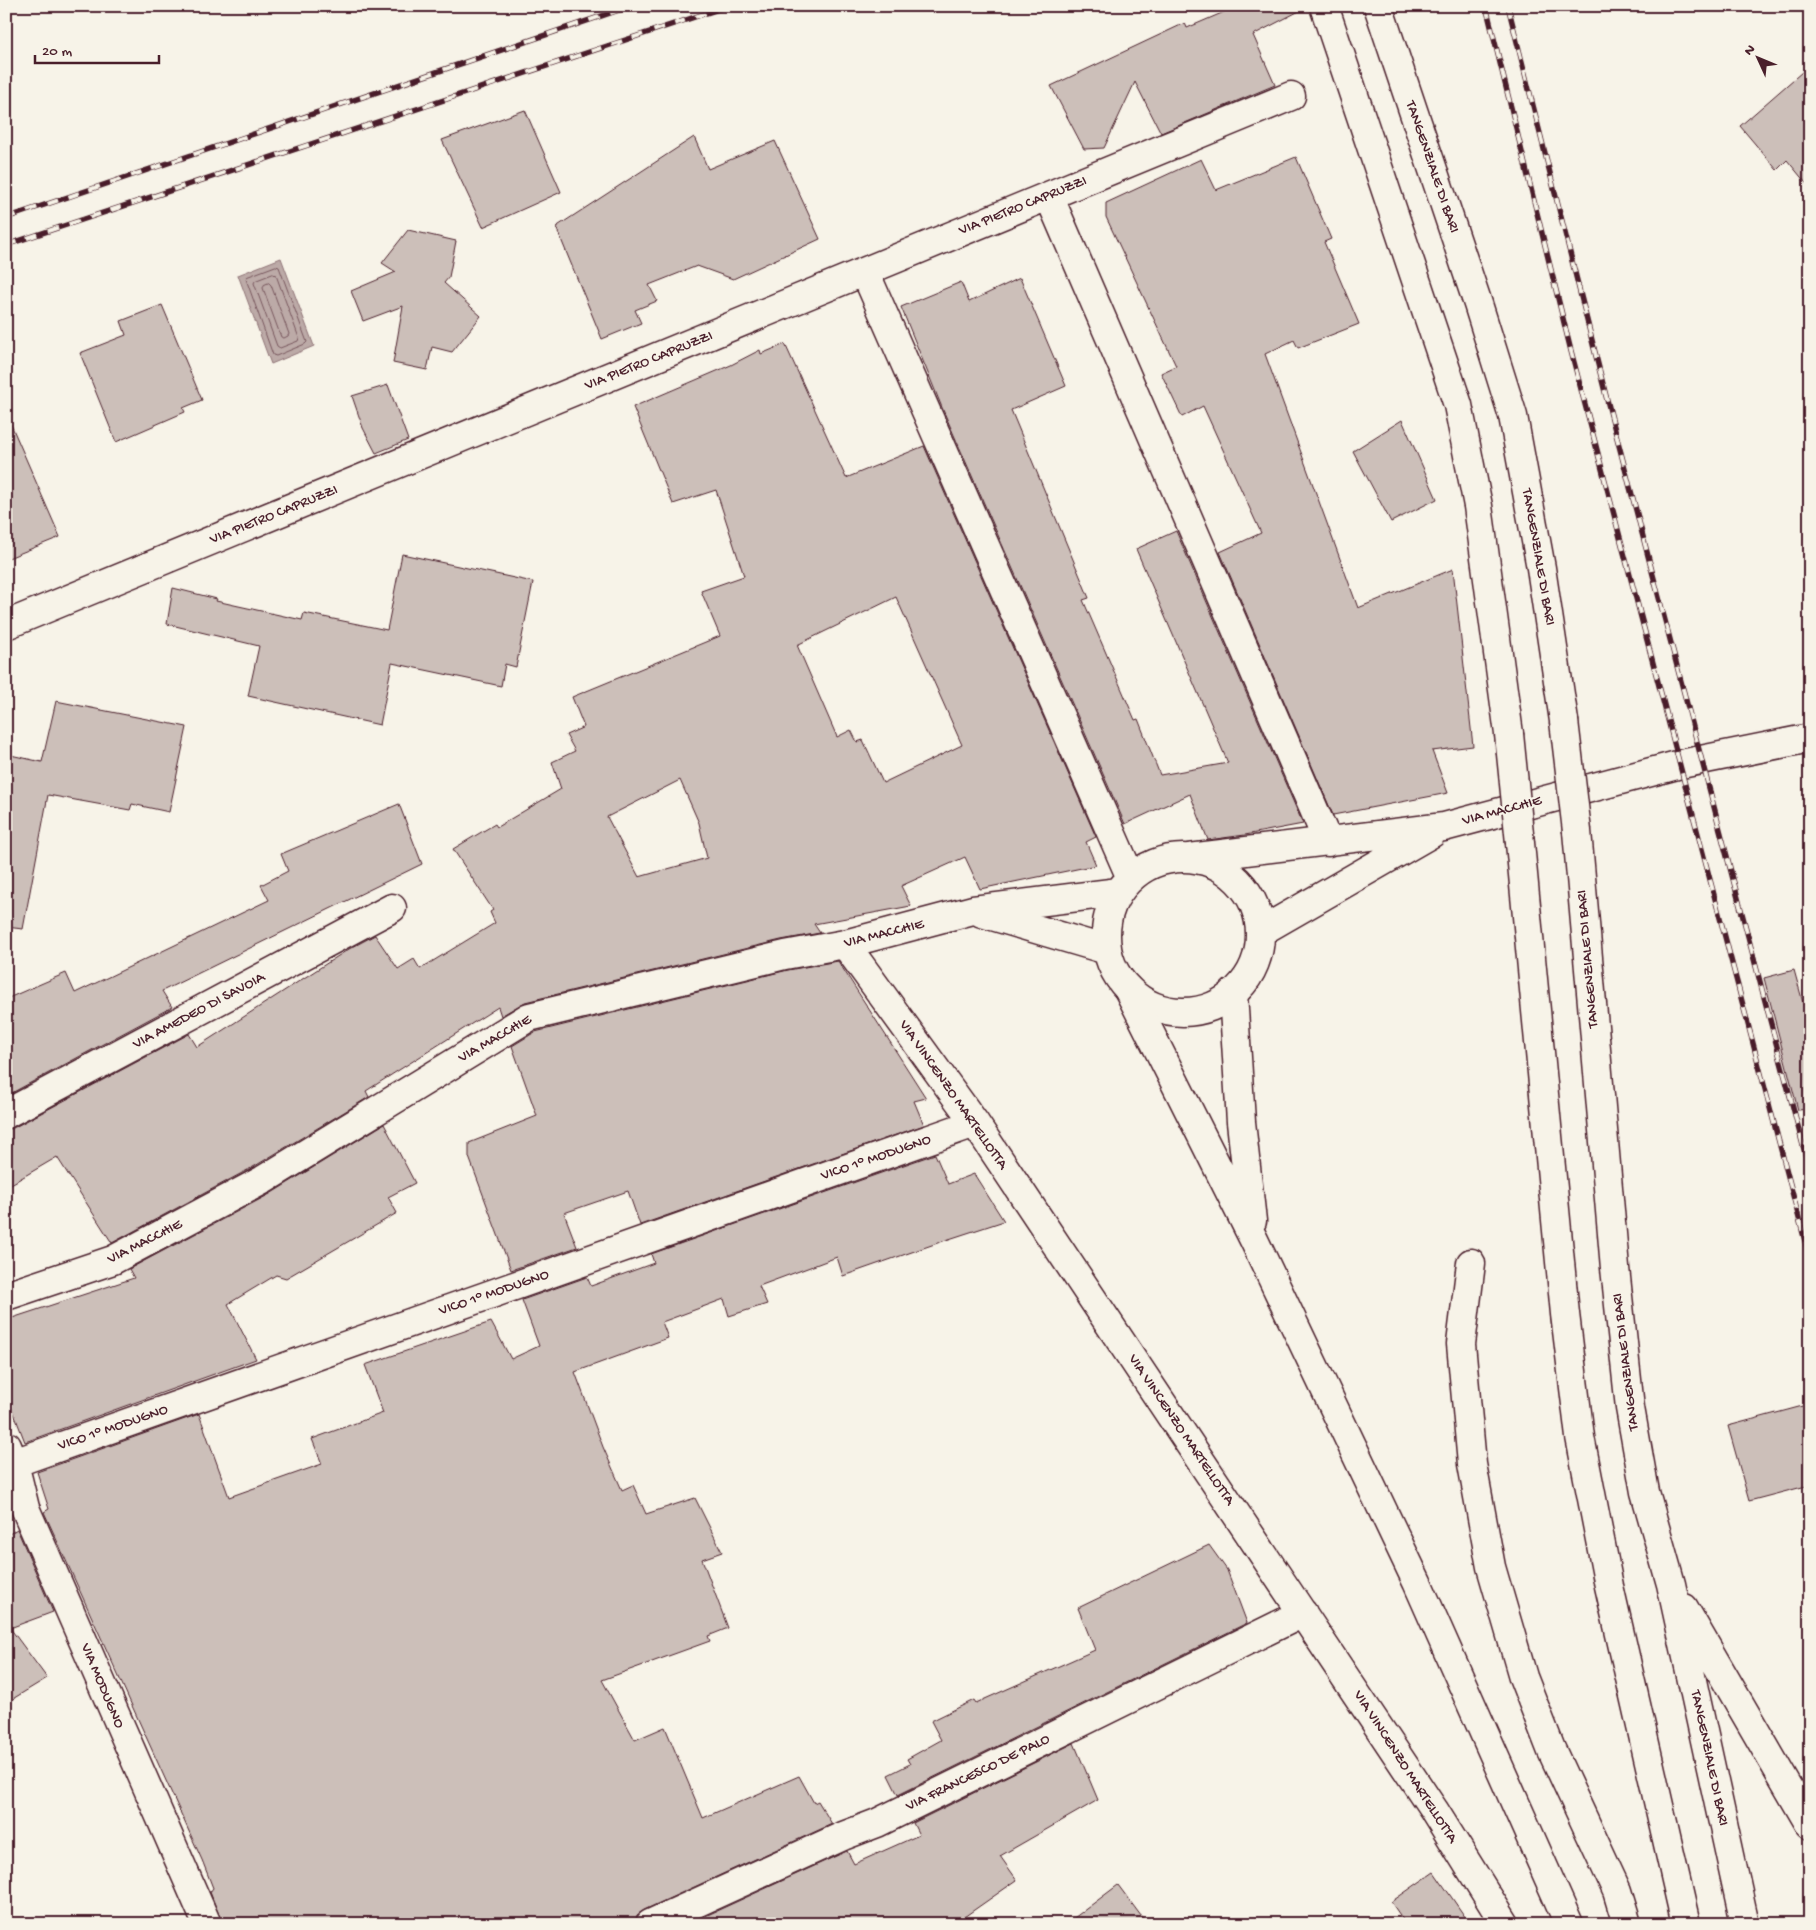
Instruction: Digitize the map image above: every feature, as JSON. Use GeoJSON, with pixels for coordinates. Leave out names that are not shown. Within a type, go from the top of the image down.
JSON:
{"type":"FeatureCollection","features":[{"type":"Feature","properties":{"kind":"main road"},"geometry":{"type":"LineString","coordinates":[[1324,6],[1458,405],[1482,535],[1509,734],[1573,1394],[1608,1586],[1686,1924]]}},
{"type":"Feature","properties":{"kind":"main road","name":"TANGENZIALE DI BARI"},"geometry":{"type":"LineString","coordinates":[[1378,6],[1478,304],[1513,416],[1541,568],[1564,721],[1577,830],[1622,1339],[1636,1447],[1645,1492],[1671,1584],[1745,1924]]}},
{"type":"Feature","properties":{"kind":"main road","name":"VIA PIETRO CAPRUZZI"},"geometry":{"type":"LineString","coordinates":[[6,625],[1291,96]]}},
{"type":"Feature","properties":{"kind":"main road"},"geometry":{"type":"LineString","coordinates":[[1048,196],[1328,842]]}},
{"type":"Feature","properties":{"kind":"main road"},"geometry":{"type":"LineString","coordinates":[[865,272],[1125,885]]}},
{"type":"Feature","properties":{"kind":"main road","name":"VIA MACCHIE"},"geometry":{"type":"LineString","coordinates":[[1190,858],[1444,826],[1681,764],[1810,738]]}},
{"type":"Feature","properties":{"kind":"main road"},"geometry":{"type":"LineString","coordinates":[[1260,932],[1444,826]]}},
{"type":"Feature","properties":{"kind":"main road"},"geometry":{"type":"LineString","coordinates":[[1190,858],[1211,863],[1231,874],[1246,890],[1256,910],[1260,932],[1257,957],[1245,980],[1233,993],[1214,1005],[1191,1012],[1168,1011],[1146,1004],[1128,989],[1114,972],[1107,950],[1109,910],[1125,885],[1149,866],[1168,859],[1190,858]]}},
{"type":"Feature","properties":{"kind":"main road","name":"VIA MACCHIE"},"geometry":{"type":"LineString","coordinates":[[6,1296],[113,1260],[263,1180],[529,1017],[785,955],[845,944],[974,910],[1125,885]]}},
{"type":"Feature","properties":{"kind":"main road","name":"VIA AMEDEO DI SAVOIA"},"geometry":{"type":"LineString","coordinates":[[6,1114],[392,908]]}},
{"type":"Feature","properties":{"kind":"main road"},"geometry":{"type":"LineString","coordinates":[[974,910],[1107,950]]}},
{"type":"Feature","properties":{"kind":"main road","name":"VIA VINCENZO MARTELLOTTA"},"geometry":{"type":"LineString","coordinates":[[845,944],[975,1123],[1434,1810],[1505,1924]]}},
{"type":"Feature","properties":{"kind":"main road"},"geometry":{"type":"LineString","coordinates":[[1128,989],[1254,1240],[1417,1582],[1570,1924]]}},
{"type":"Feature","properties":{"kind":"main road"},"geometry":{"type":"LineString","coordinates":[[1233,993],[1241,1122],[1254,1240]]}},
{"type":"Feature","properties":{"kind":"main road","name":"VICO 1° MODUGNO"},"geometry":{"type":"LineString","coordinates":[[10,1454],[975,1123]]}},
{"type":"Feature","properties":{"kind":"main road"},"geometry":{"type":"LineString","coordinates":[[1471,1263],[1461,1344],[1472,1464],[1491,1567],[1530,1695],[1551,1749],[1617,1891],[1627,1924]]}},
{"type":"Feature","properties":{"kind":"main road","name":"VIA MODUGNO"},"geometry":{"type":"LineString","coordinates":[[10,1454],[16,1514],[207,1924]]}},
{"type":"Feature","properties":{"kind":"main road"},"geometry":{"type":"LineString","coordinates":[[1671,1584],[1810,1825]]}},
{"type":"Feature","properties":{"kind":"main road","name":"VIA FRANCESCO DE PALO"},"geometry":{"type":"LineString","coordinates":[[650,1924],[843,1836],[877,1823],[1303,1613]]}},
{"type":"Feature","properties":{"kind":"water"},"geometry":{"type":"Polygon","coordinates":[[[281,258],[314,346],[271,364],[238,275],[281,258]]]}},
{"type":"Feature","properties":{"kind":"building"},"geometry":{"type":"Polygon","coordinates":[[[1238,6],[1309,6],[1253,35],[1275,85],[1161,133],[1135,82],[1104,148],[1084,149],[1051,86],[1185,23],[1187,28],[1238,6]]]}},
{"type":"Feature","properties":{"kind":"building"},"geometry":{"type":"Polygon","coordinates":[[[1810,65],[1810,188],[1787,160],[1777,170],[1740,126],[1810,65]]]}},
{"type":"Feature","properties":{"kind":"building"},"geometry":{"type":"Polygon","coordinates":[[[525,110],[561,192],[483,227],[442,140],[525,110]]]}},
{"type":"Feature","properties":{"kind":"building"},"geometry":{"type":"Polygon","coordinates":[[[694,137],[708,169],[775,141],[820,239],[733,279],[697,266],[649,285],[657,301],[635,310],[641,323],[602,339],[556,227],[694,137]]]}},
{"type":"Feature","properties":{"kind":"building"},"geometry":{"type":"Polygon","coordinates":[[[1296,157],[1331,239],[1324,242],[1359,324],[1298,348],[1294,340],[1265,354],[1358,608],[1453,569],[1473,746],[1432,751],[1448,793],[1333,815],[1220,552],[1261,533],[1203,406],[1182,417],[1161,373],[1176,366],[1106,217],[1106,203],[1201,159],[1216,190],[1296,157]]]}},
{"type":"Feature","properties":{"kind":"building"},"geometry":{"type":"Polygon","coordinates":[[[408,230],[456,241],[449,277],[444,283],[481,316],[452,352],[432,347],[427,370],[393,363],[403,306],[363,321],[351,291],[396,272],[382,263],[408,230]]]}},
{"type":"Feature","properties":{"kind":"building"},"geometry":{"type":"Polygon","coordinates":[[[1020,278],[1066,386],[1011,410],[1089,598],[1083,600],[1135,720],[1138,719],[1160,775],[1228,763],[1136,549],[1176,531],[1303,824],[1208,840],[1190,794],[1125,824],[943,410],[901,307],[961,282],[969,302],[1020,278]]]}},
{"type":"Feature","properties":{"kind":"building"},"geometry":{"type":"Polygon","coordinates":[[[162,305],[202,400],[183,408],[185,412],[116,442],[80,353],[126,335],[121,321],[162,305]]]}},
{"type":"Feature","properties":{"kind":"building"},"geometry":{"type":"Polygon","coordinates":[[[785,344],[846,478],[924,446],[1096,837],[1086,842],[1096,865],[980,889],[965,857],[901,886],[911,906],[814,924],[820,933],[781,940],[525,1002],[501,1016],[498,1007],[366,1091],[369,1097],[255,1166],[112,1243],[57,1157],[6,1187],[6,1130],[189,1034],[197,1047],[349,949],[375,935],[398,969],[414,959],[420,969],[495,923],[490,912],[493,910],[453,849],[495,824],[497,827],[561,789],[552,762],[575,751],[566,735],[584,727],[572,697],[720,636],[701,591],[744,576],[716,490],[673,504],[633,407],[731,365],[760,350],[761,354],[785,344]],[[896,597],[797,645],[837,737],[851,730],[857,742],[863,740],[883,783],[962,745],[896,597]],[[680,780],[607,817],[639,877],[707,858],[699,823],[680,780]]]}},
{"type":"Feature","properties":{"kind":"building"},"geometry":{"type":"Polygon","coordinates":[[[388,385],[408,440],[376,453],[363,428],[352,396],[388,385]]]}},
{"type":"Feature","properties":{"kind":"building"},"geometry":{"type":"Polygon","coordinates":[[[6,413],[60,537],[6,559],[6,413]]]}},
{"type":"Feature","properties":{"kind":"building"},"geometry":{"type":"Polygon","coordinates":[[[1402,420],[1437,499],[1391,522],[1353,451],[1402,420]]]}},
{"type":"Feature","properties":{"kind":"building"},"geometry":{"type":"Polygon","coordinates":[[[402,554],[533,582],[516,667],[505,664],[501,686],[392,663],[380,725],[248,696],[259,646],[167,624],[173,588],[217,599],[216,601],[302,620],[304,613],[387,630],[402,554]]]}},
{"type":"Feature","properties":{"kind":"building"},"geometry":{"type":"Polygon","coordinates":[[[56,701],[187,727],[169,812],[132,804],[130,810],[48,795],[23,929],[6,927],[6,754],[42,762],[56,701]]]}},
{"type":"Feature","properties":{"kind":"building"},"geometry":{"type":"Polygon","coordinates":[[[399,804],[422,864],[162,991],[172,1007],[6,1096],[6,999],[66,973],[75,993],[269,900],[261,885],[288,871],[281,854],[399,804]]]}},
{"type":"Feature","properties":{"kind":"building"},"geometry":{"type":"Polygon","coordinates":[[[838,961],[926,1098],[914,1101],[924,1125],[640,1225],[628,1191],[564,1213],[577,1247],[511,1270],[469,1157],[469,1143],[537,1116],[512,1046],[535,1032],[788,970],[838,961]]]}},
{"type":"Feature","properties":{"kind":"building"},"geometry":{"type":"Polygon","coordinates":[[[1794,970],[1810,1028],[1810,1109],[1798,1110],[1764,978],[1794,970]]]}},
{"type":"Feature","properties":{"kind":"building"},"geometry":{"type":"Polygon","coordinates":[[[384,1124],[415,1183],[388,1197],[397,1213],[286,1278],[276,1275],[228,1304],[256,1359],[25,1442],[6,1393],[6,1320],[134,1278],[129,1269],[270,1194],[384,1124]]]}},
{"type":"Feature","properties":{"kind":"building"},"geometry":{"type":"Polygon","coordinates":[[[935,1154],[948,1184],[974,1174],[1004,1221],[843,1276],[837,1257],[759,1286],[767,1304],[729,1316],[724,1299],[662,1322],[668,1338],[575,1372],[603,1447],[622,1490],[633,1485],[646,1514],[695,1498],[722,1552],[702,1559],[728,1628],[708,1636],[710,1641],[602,1680],[635,1740],[665,1727],[703,1818],[799,1776],[814,1803],[818,1801],[832,1824],[644,1910],[637,1915],[635,1924],[222,1924],[210,1892],[213,1888],[202,1860],[44,1512],[49,1509],[37,1472],[199,1414],[229,1497],[322,1464],[312,1439],[383,1413],[365,1365],[491,1322],[511,1359],[539,1346],[522,1300],[587,1277],[591,1286],[654,1263],[651,1254],[935,1154]]]}},
{"type":"Feature","properties":{"kind":"building"},"geometry":{"type":"Polygon","coordinates":[[[1810,1404],[1810,1485],[1749,1501],[1728,1426],[1810,1404]]]}},
{"type":"Feature","properties":{"kind":"building"},"geometry":{"type":"Polygon","coordinates":[[[17,1529],[53,1612],[10,1628],[47,1678],[6,1703],[6,1536],[17,1529]]]}},
{"type":"Feature","properties":{"kind":"building"},"geometry":{"type":"Polygon","coordinates":[[[1209,1545],[1227,1570],[1247,1623],[898,1795],[888,1775],[910,1764],[907,1759],[941,1740],[931,1721],[974,1700],[976,1703],[1095,1650],[1078,1608],[1209,1545]]]}},
{"type":"Feature","properties":{"kind":"building"},"geometry":{"type":"Polygon","coordinates":[[[1074,1743],[1098,1800],[1000,1856],[1017,1880],[954,1924],[688,1924],[847,1851],[854,1864],[919,1835],[913,1823],[1074,1743]]]}},
{"type":"Feature","properties":{"kind":"building"},"geometry":{"type":"Polygon","coordinates":[[[1434,1872],[1470,1924],[1406,1924],[1391,1902],[1434,1872]]]}},
{"type":"Feature","properties":{"kind":"building"},"geometry":{"type":"Polygon","coordinates":[[[1118,1885],[1147,1924],[1066,1924],[1118,1885]]]}},
{"type":"Feature","properties":{"kind":"railway"},"geometry":{"type":"LineString","coordinates":[[6,218],[631,6]]}},
{"type":"Feature","properties":{"kind":"railway"},"geometry":{"type":"LineString","coordinates":[[6,245],[728,6]]}},
{"type":"Feature","properties":{"kind":"railway"},"geometry":{"type":"LineString","coordinates":[[1486,6],[1571,351],[1810,1260]]}},
{"type":"Feature","properties":{"kind":"railway"},"geometry":{"type":"LineString","coordinates":[[1508,6],[1606,396],[1810,1172]]}}]}
